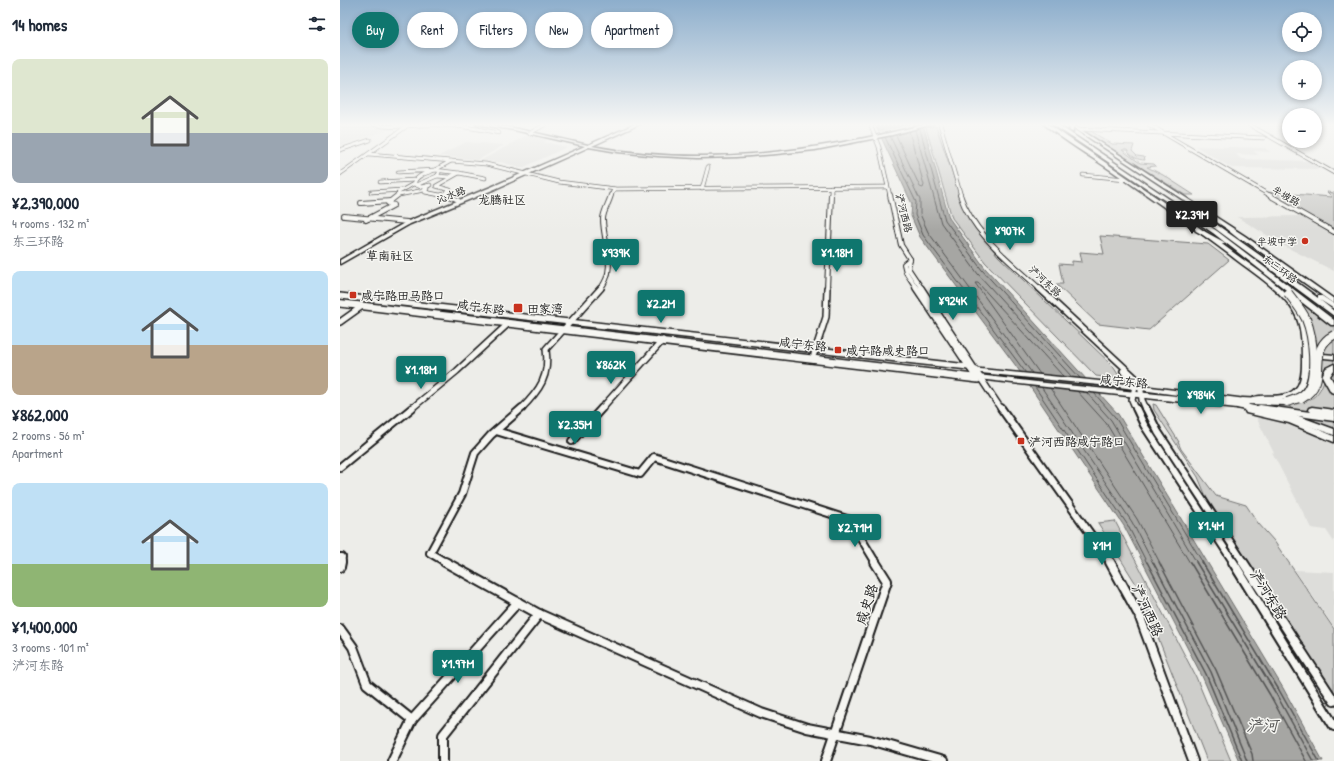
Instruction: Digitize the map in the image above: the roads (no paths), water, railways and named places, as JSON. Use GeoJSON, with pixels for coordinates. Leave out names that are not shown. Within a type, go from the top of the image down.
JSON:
{"type":"FeatureCollection","features":[{"type":"Feature","properties":{"kind":"highway","name":"东三环路"},"geometry":{"type":"LineString","coordinates":[[1108,160],[1246,255],[1334,323]]}},
{"type":"Feature","properties":{"kind":"highway","name":"东三环路"},"geometry":{"type":"LineString","coordinates":[[1118,160],[1259,257],[1334,314]]}},
{"type":"Feature","properties":{"kind":"highway"},"geometry":{"type":"LineString","coordinates":[[1228,227],[1259,257]]}},
{"type":"Feature","properties":{"kind":"highway"},"geometry":{"type":"LineString","coordinates":[[1198,230],[1246,255]]}},
{"type":"Feature","properties":{"kind":"highway"},"geometry":{"type":"LineString","coordinates":[[1259,265],[1288,293],[1306,319],[1310,331],[1312,344],[1311,383],[1306,393],[1290,401]]}},
{"type":"Feature","properties":{"kind":"highway"},"geometry":{"type":"LineString","coordinates":[[1270,265],[1334,306]]}},
{"type":"Feature","properties":{"kind":"highway"},"geometry":{"type":"LineString","coordinates":[[1240,403],[1290,401],[1309,396],[1316,390],[1320,377],[1321,344],[1326,338],[1334,335]]}},
{"type":"Feature","properties":{"kind":"highway"},"geometry":{"type":"LineString","coordinates":[[1334,366],[1328,371],[1326,376],[1334,390]]}},
{"type":"Feature","properties":{"kind":"highway"},"geometry":{"type":"LineString","coordinates":[[1240,403],[1277,414],[1290,416],[1334,433]]}},
{"type":"Feature","properties":{"kind":"main road","name":"沁水路"},"geometry":{"type":"LineString","coordinates":[[340,261],[408,223],[554,160]]}},
{"type":"Feature","properties":{"kind":"main road"},"geometry":{"type":"LineString","coordinates":[[1098,160],[1270,283],[1290,302],[1304,329],[1305,355],[1303,384],[1300,390],[1292,394],[1272,399],[1221,397]]}},
{"type":"Feature","properties":{"kind":"main road"},"geometry":{"type":"LineString","coordinates":[[1122,160],[1228,227],[1334,302]]}},
{"type":"Feature","properties":{"kind":"main road","name":"沁水路"},"geometry":{"type":"LineString","coordinates":[[340,261],[405,223],[524,173]]}},
{"type":"Feature","properties":{"kind":"main road","name":"咸宁东路"},"geometry":{"type":"LineString","coordinates":[[340,302],[566,327],[815,352],[974,373]]}},
{"type":"Feature","properties":{"kind":"main road","name":"咸宁东路"},"geometry":{"type":"LineString","coordinates":[[340,302],[508,323],[566,327],[663,341],[1138,391],[1221,397],[1240,403],[1334,418]]}},
{"type":"Feature","properties":{"kind":"main road"},"geometry":{"type":"LineString","coordinates":[[1305,355],[1334,357]]}},
{"type":"Feature","properties":{"kind":"main road","name":"咸宁东路"},"geometry":{"type":"LineString","coordinates":[[1138,391],[1158,396],[1334,413]]}},
{"type":"Feature","properties":{"kind":"main road"},"geometry":{"type":"LineString","coordinates":[[1158,396],[1175,402],[1249,411],[1324,416]]}},
{"type":"Feature","properties":{"kind":"main road"},"geometry":{"type":"LineString","coordinates":[[1249,411],[1291,421],[1334,439]]}},
{"type":"Feature","properties":{"kind":"street"},"geometry":{"type":"LineString","coordinates":[[340,174],[362,160]]}},
{"type":"Feature","properties":{"kind":"street"},"geometry":{"type":"LineString","coordinates":[[435,160],[486,164],[583,186],[614,189],[887,187]]}},
{"type":"Feature","properties":{"kind":"street","name":"浐河西路"},"geometry":{"type":"LineString","coordinates":[[882,160],[901,245],[910,259],[908,268],[974,373]]}},
{"type":"Feature","properties":{"kind":"street","name":"浐河东路"},"geometry":{"type":"LineString","coordinates":[[950,160],[961,198],[976,226],[997,249],[1112,357],[1133,381],[1162,440],[1334,701]]}},
{"type":"Feature","properties":{"kind":"street","name":"半坡路"},"geometry":{"type":"LineString","coordinates":[[1208,160],[1334,232]]}},
{"type":"Feature","properties":{"kind":"street"},"geometry":{"type":"LineString","coordinates":[[1310,160],[1334,173]]}},
{"type":"Feature","properties":{"kind":"street"},"geometry":{"type":"LineString","coordinates":[[399,195],[399,192],[403,189],[416,185],[423,174],[435,170],[452,161]]}},
{"type":"Feature","properties":{"kind":"street"},"geometry":{"type":"LineString","coordinates":[[702,188],[708,167]]}},
{"type":"Feature","properties":{"kind":"street"},"geometry":{"type":"LineString","coordinates":[[398,172],[435,170],[439,173]]}},
{"type":"Feature","properties":{"kind":"street"},"geometry":{"type":"LineString","coordinates":[[371,192],[403,189],[416,185],[439,173],[459,173],[485,178]]}},
{"type":"Feature","properties":{"kind":"street"},"geometry":{"type":"LineString","coordinates":[[361,203],[391,201],[399,195],[436,186],[459,173]]}},
{"type":"Feature","properties":{"kind":"street"},"geometry":{"type":"LineString","coordinates":[[1083,175],[1126,179]]}},
{"type":"Feature","properties":{"kind":"street"},"geometry":{"type":"LineString","coordinates":[[380,182],[416,185],[438,195],[446,194],[450,190],[436,186]]}},
{"type":"Feature","properties":{"kind":"street"},"geometry":{"type":"LineString","coordinates":[[815,352],[827,312],[831,187]]}},
{"type":"Feature","properties":{"kind":"street"},"geometry":{"type":"LineString","coordinates":[[614,189],[603,216],[604,232],[610,254],[607,281],[546,349],[548,356],[548,371],[537,391],[527,403],[480,446],[473,456],[462,493],[438,532],[430,553],[539,614],[760,713],[807,728],[870,740],[943,761]]}},
{"type":"Feature","properties":{"kind":"street"},"geometry":{"type":"LineString","coordinates":[[446,194],[449,196],[448,197],[458,200]]}},
{"type":"Feature","properties":{"kind":"street"},"geometry":{"type":"LineString","coordinates":[[368,219],[394,206],[388,203],[391,201]]}},
{"type":"Feature","properties":{"kind":"street"},"geometry":{"type":"LineString","coordinates":[[342,217],[405,223]]}},
{"type":"Feature","properties":{"kind":"street","name":"浐河西路"},"geometry":{"type":"LineString","coordinates":[[910,259],[904,264],[906,272],[974,373],[985,386],[1106,554],[1139,615],[1193,761]]}},
{"type":"Feature","properties":{"kind":"street"},"geometry":{"type":"LineString","coordinates":[[340,296],[566,327]]}},
{"type":"Feature","properties":{"kind":"street"},"geometry":{"type":"LineString","coordinates":[[340,302],[361,307],[508,323]]}},
{"type":"Feature","properties":{"kind":"street"},"geometry":{"type":"LineString","coordinates":[[340,322],[361,307]]}},
{"type":"Feature","properties":{"kind":"street"},"geometry":{"type":"LineString","coordinates":[[340,467],[457,371],[508,323]]}},
{"type":"Feature","properties":{"kind":"street"},"geometry":{"type":"LineString","coordinates":[[572,441],[663,341]]}},
{"type":"Feature","properties":{"kind":"street","name":"浐河东路"},"geometry":{"type":"LineString","coordinates":[[1138,391],[1133,403],[1144,425],[1261,605],[1334,726]]}},
{"type":"Feature","properties":{"kind":"street","name":"咸史路"},"geometry":{"type":"LineString","coordinates":[[496,431],[640,474],[654,457],[850,520],[887,581],[826,761]]}},
{"type":"Feature","properties":{"kind":"street"},"geometry":{"type":"LineString","coordinates":[[340,557],[342,557],[340,568]]}},
{"type":"Feature","properties":{"kind":"street"},"geometry":{"type":"LineString","coordinates":[[392,761],[412,720],[518,602]]}},
{"type":"Feature","properties":{"kind":"street"},"geometry":{"type":"LineString","coordinates":[[443,761],[443,735],[539,614]]}},
{"type":"Feature","properties":{"kind":"street"},"geometry":{"type":"LineString","coordinates":[[340,629],[353,647],[367,684],[412,720]]}},
{"type":"Feature","properties":{"kind":"water","name":"浐河"},"geometry":{"type":"Polygon","coordinates":[[[891,160],[933,160],[949,218],[985,268],[1118,414],[1283,688],[1323,761],[1239,761],[1202,676],[1124,526],[1016,366],[920,237],[911,216],[912,204],[891,160]]]}},
{"type":"Feature","properties":{"kind":"place","name":"半坡中学"},"geometry":{"type":"Point","coordinates":[1305,241]}},
{"type":"Feature","properties":{"kind":"place","name":"咸宁路田马路口"},"geometry":{"type":"Point","coordinates":[353,295]}},
{"type":"Feature","properties":{"kind":"place","name":"田家湾"},"geometry":{"type":"Point","coordinates":[518,308]}},
{"type":"Feature","properties":{"kind":"place","name":"咸宁路咸史路口"},"geometry":{"type":"Point","coordinates":[838,350]}},
{"type":"Feature","properties":{"kind":"place","name":"浐河西路咸宁路口"},"geometry":{"type":"Point","coordinates":[1021,441]}},
{"type":"Feature","properties":{"kind":"district","name":"龙腾社区"},"geometry":{"type":"Point","coordinates":[502,199]}},
{"type":"Feature","properties":{"kind":"district","name":"草南社区"},"geometry":{"type":"Point","coordinates":[390,255]}}]}
